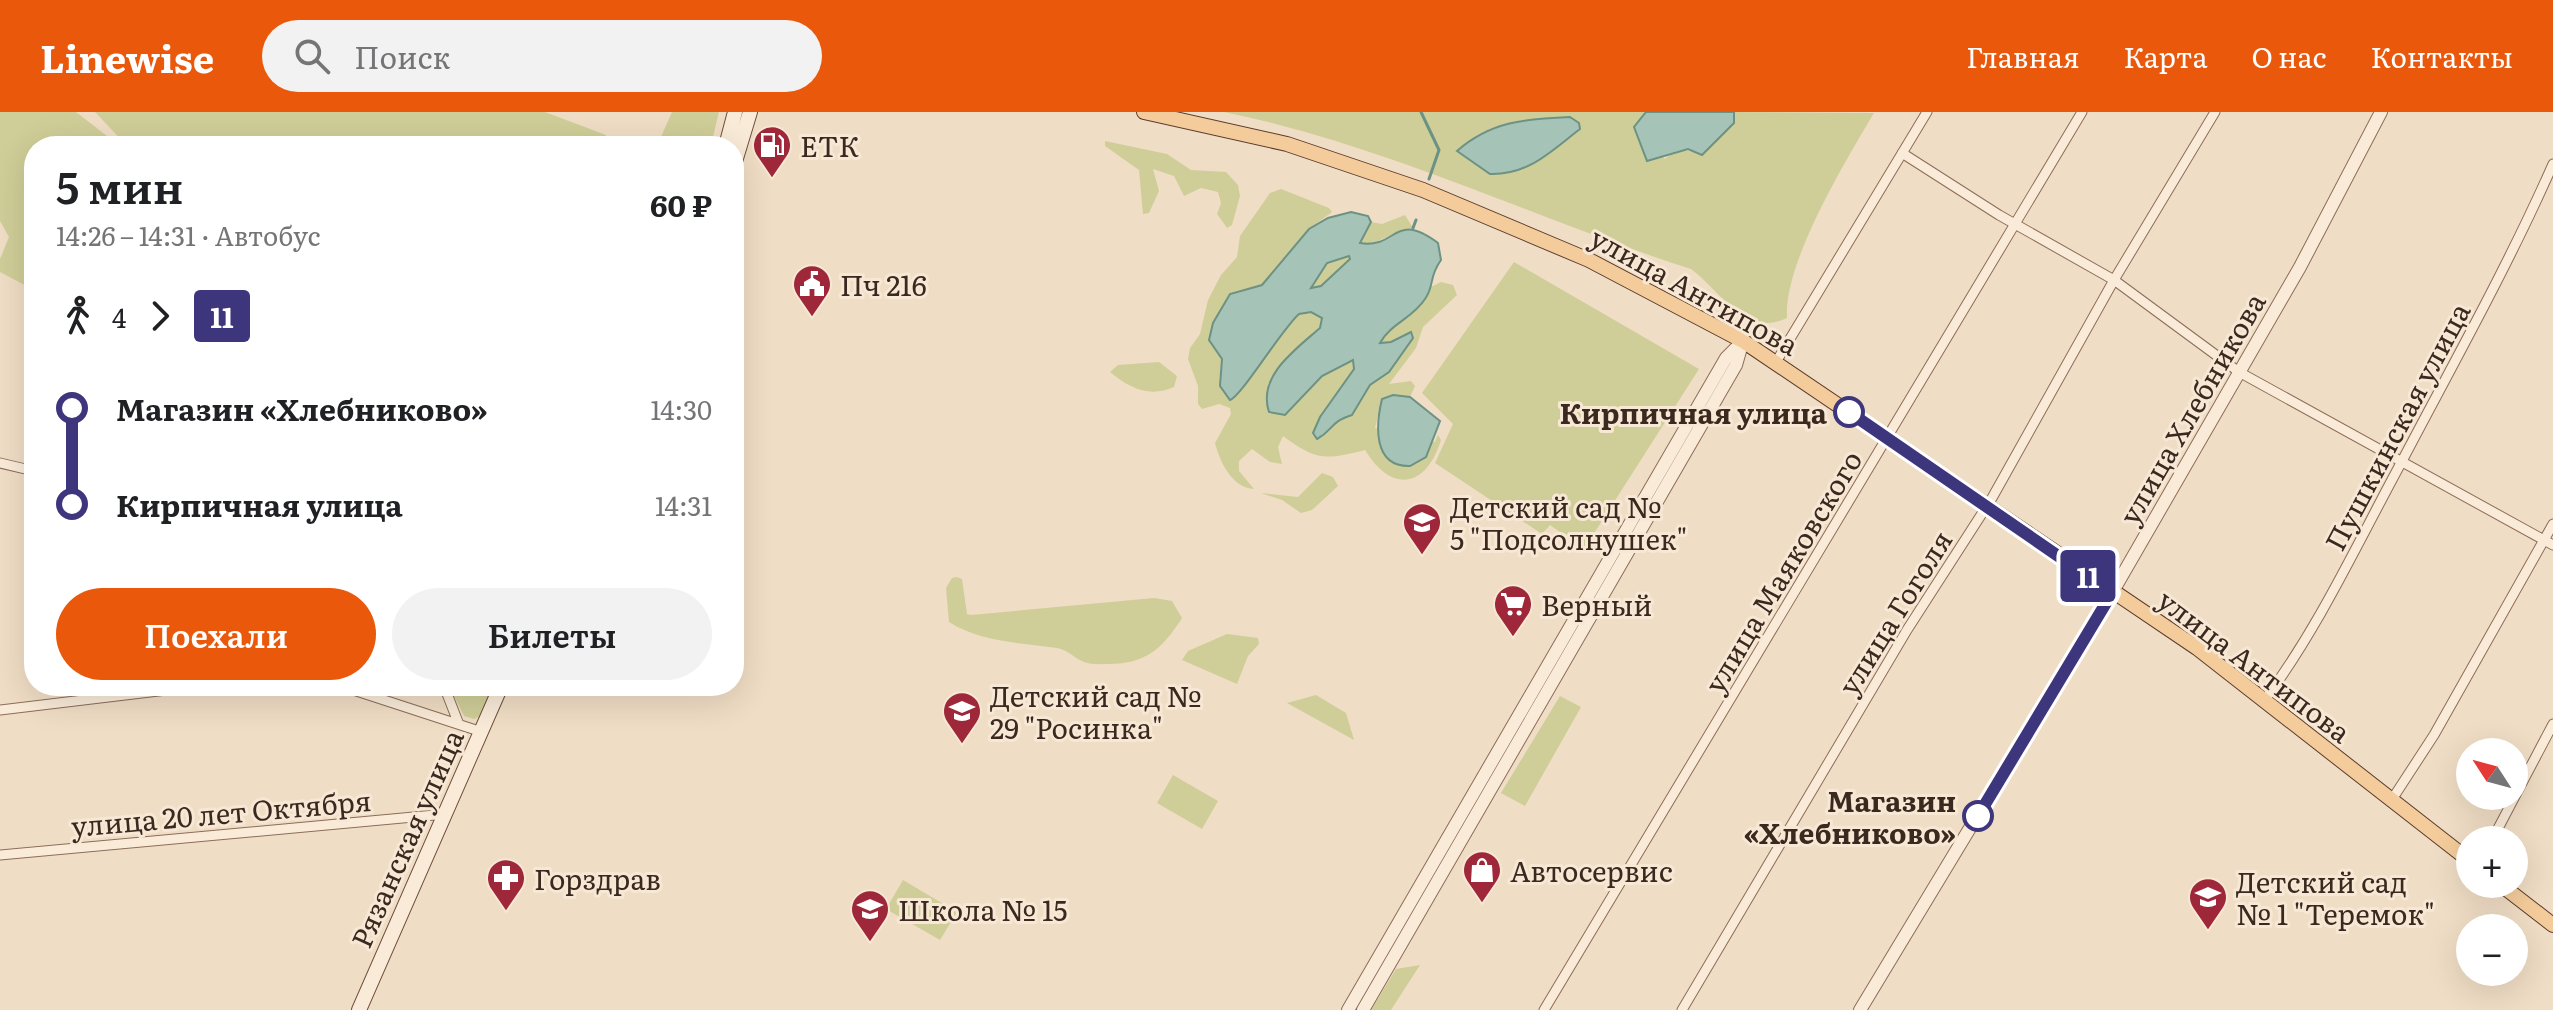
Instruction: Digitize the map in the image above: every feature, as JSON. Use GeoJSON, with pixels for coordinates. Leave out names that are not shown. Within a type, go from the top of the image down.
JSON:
{"type":"FeatureCollection","features":[{"type":"Feature","properties":{"kind":"main road"},"geometry":{"type":"LineString","coordinates":[[729,136],[735,112]]}},
{"type":"Feature","properties":{"kind":"main road"},"geometry":{"type":"LineString","coordinates":[[743,136],[750,112]]}},
{"type":"Feature","properties":{"kind":"main road","name":"улица Антипова"},"geometry":{"type":"LineString","coordinates":[[1144,112],[1287,144],[1423,190],[1589,260],[1743,341],[2197,648],[2456,850]]}},
{"type":"Feature","properties":{"kind":"main road","name":"Рязанская улица"},"geometry":{"type":"LineString","coordinates":[[359,1010],[497,696]]}},
{"type":"Feature","properties":{"kind":"main road"},"geometry":{"type":"LineString","coordinates":[[2518,898],[2553,925]]}},
{"type":"Feature","properties":{"kind":"street"},"geometry":{"type":"LineString","coordinates":[[1776,362],[1927,112]]}},
{"type":"Feature","properties":{"kind":"street","name":"улица Маяковского"},"geometry":{"type":"LineString","coordinates":[[1544,1010],[2082,112]]}},
{"type":"Feature","properties":{"kind":"street","name":"улица Гоголя"},"geometry":{"type":"LineString","coordinates":[[1682,1010],[1907,630],[1987,506],[2114,280],[2215,112]]}},
{"type":"Feature","properties":{"kind":"street","name":"улица Хлебникова"},"geometry":{"type":"LineString","coordinates":[[1860,1010],[2112,593],[2347,184],[2381,112]]}},
{"type":"Feature","properties":{"kind":"street"},"geometry":{"type":"LineString","coordinates":[[1902,153],[1999,215],[2015,221],[2114,280],[2239,372],[2549,543]]}},
{"type":"Feature","properties":{"kind":"street","name":"Пушкинская улица"},"geometry":{"type":"LineString","coordinates":[[2264,701],[2293,662],[2401,463],[2470,333],[2553,164]]}},
{"type":"Feature","properties":{"kind":"street"},"geometry":{"type":"LineString","coordinates":[[1348,1010],[1726,358],[1743,341]]}},
{"type":"Feature","properties":{"kind":"street"},"geometry":{"type":"LineString","coordinates":[[1363,1010],[1736,365],[1743,341]]}},
{"type":"Feature","properties":{"kind":"street"},"geometry":{"type":"LineString","coordinates":[[0,463],[24,469]]}},
{"type":"Feature","properties":{"kind":"street"},"geometry":{"type":"LineString","coordinates":[[2391,801],[2549,543],[2553,524]]}},
{"type":"Feature","properties":{"kind":"street"},"geometry":{"type":"LineString","coordinates":[[0,710],[117,696]]}},
{"type":"Feature","properties":{"kind":"street"},"geometry":{"type":"LineString","coordinates":[[374,696],[482,732]]}},
{"type":"Feature","properties":{"kind":"street"},"geometry":{"type":"LineString","coordinates":[[448,696],[458,722]]}},
{"type":"Feature","properties":{"kind":"street"},"geometry":{"type":"LineString","coordinates":[[2499,826],[2553,724]]}},
{"type":"Feature","properties":{"kind":"street","name":"улица 20 лет Октября"},"geometry":{"type":"LineString","coordinates":[[0,855],[446,814]]}},
{"type":"Feature","properties":{"kind":"shaded area"},"geometry":{"type":"Polygon","coordinates":[[[0,112],[76,112],[107,136],[24,136],[24,285],[0,272],[0,259],[9,237],[0,221],[0,112]]]}},
{"type":"Feature","properties":{"kind":"shaded area"},"geometry":{"type":"Polygon","coordinates":[[[95,112],[545,112],[606,135],[606,136],[118,136],[95,112]]]}},
{"type":"Feature","properties":{"kind":"shaded area"},"geometry":{"type":"Polygon","coordinates":[[[672,112],[719,112],[713,136],[661,136],[672,112]]]}},
{"type":"Feature","properties":{"kind":"shaded area"},"geometry":{"type":"Polygon","coordinates":[[[1224,112],[1646,112],[1634,127],[1665,159],[1683,151],[1702,155],[1734,123],[1734,112],[1874,113],[1833,184],[1805,242],[1788,296],[1787,318],[1772,323],[1747,318],[1691,269],[1402,163],[1284,126],[1224,112]],[[1569,117],[1509,123],[1482,132],[1457,151],[1490,174],[1504,173],[1539,160],[1580,129],[1569,117]]]}},
{"type":"Feature","properties":{"kind":"shaded area"},"geometry":{"type":"Polygon","coordinates":[[[1646,112],[1734,112],[1734,123],[1702,155],[1688,149],[1647,161],[1634,127],[1646,112]]]}},
{"type":"Feature","properties":{"kind":"shaded area"},"geometry":{"type":"Polygon","coordinates":[[[1570,117],[1579,123],[1580,129],[1539,160],[1516,170],[1490,174],[1457,151],[1483,133],[1509,124],[1570,117]]]}},
{"type":"Feature","properties":{"kind":"shaded area"},"geometry":{"type":"Polygon","coordinates":[[[1105,141],[1167,154],[1191,170],[1226,172],[1238,185],[1240,196],[1232,225],[1227,228],[1217,214],[1221,203],[1218,192],[1201,188],[1184,196],[1174,176],[1153,169],[1159,191],[1149,213],[1143,214],[1139,170],[1105,146],[1105,141]]]}},
{"type":"Feature","properties":{"kind":"shaded area"},"geometry":{"type":"Polygon","coordinates":[[[1281,189],[1329,208],[1332,212],[1309,229],[1262,285],[1230,294],[1213,323],[1209,340],[1222,359],[1220,386],[1264,354],[1299,314],[1311,312],[1322,318],[1320,328],[1288,355],[1268,384],[1285,415],[1322,376],[1353,360],[1356,364],[1339,394],[1325,435],[1335,420],[1352,415],[1371,385],[1389,372],[1411,332],[1391,342],[1379,343],[1385,333],[1415,311],[1431,287],[1441,282],[1453,285],[1457,295],[1423,327],[1416,348],[1389,384],[1411,381],[1415,386],[1410,397],[1393,395],[1382,399],[1375,428],[1435,442],[1438,435],[1441,440],[1435,456],[1417,476],[1408,480],[1386,474],[1365,450],[1340,456],[1322,456],[1305,450],[1283,436],[1278,447],[1282,464],[1270,462],[1252,449],[1239,461],[1239,471],[1254,489],[1246,488],[1233,479],[1220,458],[1215,443],[1231,414],[1230,408],[1219,404],[1202,409],[1198,404],[1198,386],[1188,359],[1190,348],[1200,334],[1208,300],[1221,275],[1237,257],[1240,236],[1270,193],[1281,189]]]}},
{"type":"Feature","properties":{"kind":"shaded area"},"geometry":{"type":"Polygon","coordinates":[[[1351,212],[1368,216],[1371,222],[1360,243],[1382,241],[1404,230],[1423,234],[1438,243],[1441,260],[1425,299],[1380,343],[1391,342],[1411,332],[1413,338],[1389,372],[1370,385],[1352,415],[1339,420],[1317,439],[1313,433],[1320,417],[1354,369],[1353,360],[1322,376],[1285,415],[1269,412],[1267,399],[1269,387],[1281,364],[1320,328],[1322,318],[1311,312],[1299,314],[1243,388],[1230,400],[1220,386],[1222,359],[1209,340],[1213,323],[1230,294],[1262,285],[1309,229],[1328,218],[1351,212]],[[1349,256],[1327,263],[1311,288],[1321,286],[1350,259],[1349,256]]]}},
{"type":"Feature","properties":{"kind":"shaded area"},"geometry":{"type":"Polygon","coordinates":[[[1405,215],[1413,228],[1374,242],[1360,243],[1371,222],[1382,224],[1405,215]]]}},
{"type":"Feature","properties":{"kind":"shaded area"},"geometry":{"type":"Polygon","coordinates":[[[1349,256],[1350,259],[1321,286],[1311,288],[1327,263],[1349,256]]]}},
{"type":"Feature","properties":{"kind":"shaded area"},"geometry":{"type":"Polygon","coordinates":[[[1514,262],[1699,369],[1584,549],[1550,525],[1542,534],[1435,463],[1453,424],[1422,393],[1514,262]]]}},
{"type":"Feature","properties":{"kind":"shaded area"},"geometry":{"type":"Polygon","coordinates":[[[1159,362],[1177,376],[1174,387],[1157,392],[1140,390],[1110,372],[1118,365],[1159,362]]]}},
{"type":"Feature","properties":{"kind":"shaded area"},"geometry":{"type":"Polygon","coordinates":[[[1393,395],[1410,397],[1440,421],[1426,457],[1410,466],[1389,459],[1380,442],[1378,420],[1382,399],[1393,395]]]}},
{"type":"Feature","properties":{"kind":"shaded area"},"geometry":{"type":"Polygon","coordinates":[[[1322,473],[1333,477],[1338,486],[1312,510],[1301,513],[1282,500],[1261,493],[1298,497],[1322,473]]]}},
{"type":"Feature","properties":{"kind":"shaded area"},"geometry":{"type":"Polygon","coordinates":[[[952,578],[962,579],[967,614],[971,615],[1154,598],[1172,601],[1182,618],[1160,646],[1143,657],[1122,663],[1090,664],[1061,649],[988,638],[949,622],[946,588],[952,578]]]}},
{"type":"Feature","properties":{"kind":"shaded area"},"geometry":{"type":"Polygon","coordinates":[[[1227,634],[1258,638],[1259,644],[1248,656],[1237,684],[1182,660],[1188,651],[1227,634]]]}},
{"type":"Feature","properties":{"kind":"shaded area"},"geometry":{"type":"Polygon","coordinates":[[[1316,695],[1346,713],[1354,740],[1287,703],[1316,695]]]}},
{"type":"Feature","properties":{"kind":"shaded area"},"geometry":{"type":"Polygon","coordinates":[[[454,696],[488,696],[479,717],[464,716],[454,696]]]}},
{"type":"Feature","properties":{"kind":"shaded area"},"geometry":{"type":"Polygon","coordinates":[[[1560,696],[1581,707],[1525,806],[1501,793],[1560,696]]]}},
{"type":"Feature","properties":{"kind":"shaded area"},"geometry":{"type":"Polygon","coordinates":[[[1173,775],[1218,801],[1202,829],[1157,803],[1173,775]]]}},
{"type":"Feature","properties":{"kind":"shaded area"},"geometry":{"type":"Polygon","coordinates":[[[903,880],[957,912],[940,940],[886,909],[903,880]]]}},
{"type":"Feature","properties":{"kind":"shaded area"},"geometry":{"type":"Polygon","coordinates":[[[1420,965],[1391,1010],[1371,1010],[1396,969],[1420,965]]]}},
{"type":"Feature","properties":{"kind":"waterway"},"geometry":{"type":"LineString","coordinates":[[1421,112],[1439,150],[1429,179]]}},
{"type":"Feature","properties":{"kind":"waterway"},"geometry":{"type":"LineString","coordinates":[[1413,228],[1416,220]]}},
{"type":"Feature","properties":{"kind":"bus line","name":"11"},"geometry":{"type":"LineString","coordinates":[[1849,412],[2112,593],[1978,816]]}},
{"type":"Feature","properties":{"kind":"place","name":"ЕТК"},"geometry":{"type":"Point","coordinates":[772,179]}},
{"type":"Feature","properties":{"kind":"place","name":"Пч 216"},"geometry":{"type":"Point","coordinates":[812,318]}},
{"type":"Feature","properties":{"kind":"place","name":"Кирпичная улица"},"geometry":{"type":"Point","coordinates":[1849,412]}},
{"type":"Feature","properties":{"kind":"place","name":"Детский сад № 5 \"Подсолнушек\""},"geometry":{"type":"Point","coordinates":[1422,556]}},
{"type":"Feature","properties":{"kind":"place","name":"Верный"},"geometry":{"type":"Point","coordinates":[1513,638]}},
{"type":"Feature","properties":{"kind":"place","name":"Детский сад № 29 \"Росинка\""},"geometry":{"type":"Point","coordinates":[962,745]}},
{"type":"Feature","properties":{"kind":"place","name":"Магазин «Хлебниково»"},"geometry":{"type":"Point","coordinates":[1978,816]}},
{"type":"Feature","properties":{"kind":"place","name":"Автосервис"},"geometry":{"type":"Point","coordinates":[1482,904]}},
{"type":"Feature","properties":{"kind":"place","name":"Горздрав"},"geometry":{"type":"Point","coordinates":[506,912]}},
{"type":"Feature","properties":{"kind":"place","name":"Детский сад № 1 \"Теремок\""},"geometry":{"type":"Point","coordinates":[2208,931]}},
{"type":"Feature","properties":{"kind":"place","name":"Школа № 15"},"geometry":{"type":"Point","coordinates":[870,943]}}]}
